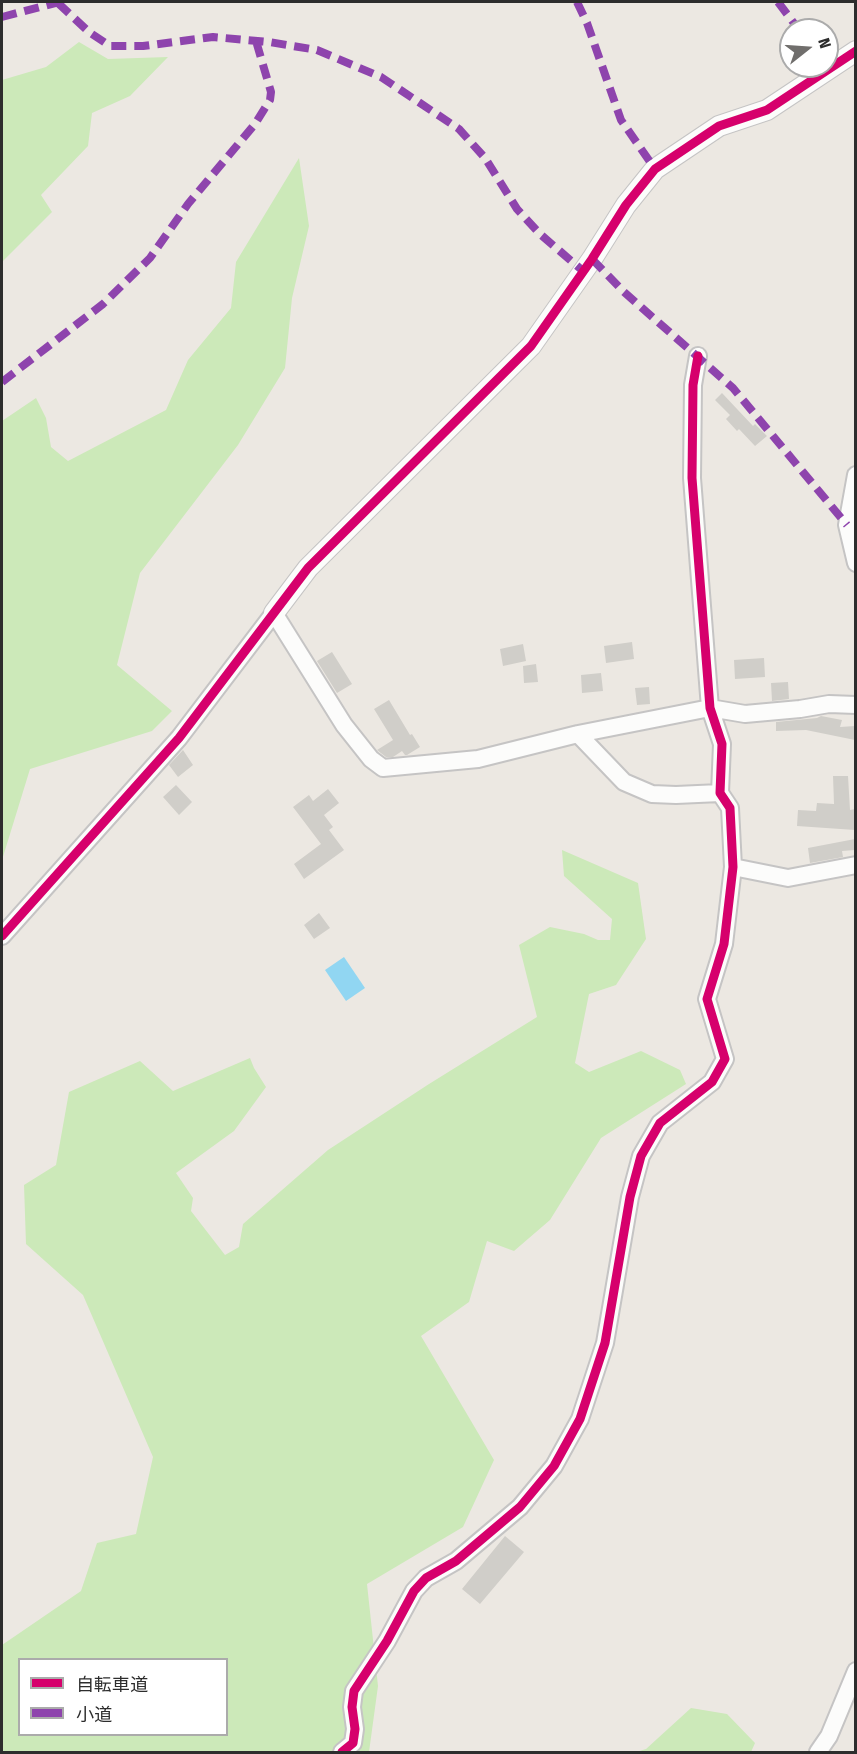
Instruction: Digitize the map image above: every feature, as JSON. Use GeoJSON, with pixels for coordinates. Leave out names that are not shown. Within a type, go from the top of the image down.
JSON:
{"type":"FeatureCollection","features":[{"type":"Feature","properties":{"kind":"street"},"geometry":{"type":"LineString","coordinates":[[2,936],[179,738],[308,568],[531,346],[592,259],[626,205],[656,169],[718,126],[767,110],[855,51]]}},
{"type":"Feature","properties":{"kind":"street"},"geometry":{"type":"LineString","coordinates":[[342,1752],[353,1743],[354,1691],[387,1641],[414,1591],[426,1578],[456,1561],[520,1507],[554,1466],[580,1419],[604,1343],[630,1197],[641,1156],[660,1124],[712,1082],[724,1059],[707,999],[724,944],[733,867],[730,808],[720,793],[722,744],[710,708],[692,478],[693,385],[698,356]]}},
{"type":"Feature","properties":{"kind":"street"},"geometry":{"type":"LineString","coordinates":[[855,475],[847,525],[855,563]]}},
{"type":"Feature","properties":{"kind":"street"},"geometry":{"type":"LineString","coordinates":[[274,613],[344,725],[370,759],[383,768],[478,759],[578,734],[710,708],[746,714],[829,705],[855,705]]}},
{"type":"Feature","properties":{"kind":"street"},"geometry":{"type":"LineString","coordinates":[[578,734],[624,782],[652,794],[720,793]]}},
{"type":"Feature","properties":{"kind":"street"},"geometry":{"type":"LineString","coordinates":[[733,867],[788,878],[855,866]]}},
{"type":"Feature","properties":{"kind":"street"},"geometry":{"type":"LineString","coordinates":[[818,1752],[829,1736],[855,1671]]}},
{"type":"Feature","properties":{"kind":"green space"},"geometry":{"type":"Polygon","coordinates":[[[79,42],[108,59],[168,57],[130,96],[92,113],[88,146],[41,195],[52,212],[2,262],[2,80],[46,67],[79,42]]]}},
{"type":"Feature","properties":{"kind":"green space"},"geometry":{"type":"Polygon","coordinates":[[[299,158],[309,226],[292,298],[285,368],[238,445],[140,573],[117,665],[172,711],[152,731],[30,769],[2,860],[2,421],[36,398],[46,418],[51,447],[68,461],[166,410],[188,360],[231,308],[236,262],[299,158]]]}},
{"type":"Feature","properties":{"kind":"green space"},"geometry":{"type":"Polygon","coordinates":[[[562,850],[638,883],[646,939],[616,985],[589,994],[575,1063],[589,1072],[641,1051],[680,1070],[686,1084],[601,1138],[550,1220],[514,1251],[487,1241],[469,1302],[421,1336],[494,1460],[463,1527],[367,1584],[378,1686],[369,1752],[2,1752],[2,1645],[81,1591],[97,1543],[136,1534],[153,1457],[83,1295],[26,1244],[24,1185],[56,1165],[69,1092],[140,1061],[173,1091],[250,1058],[266,1087],[234,1131],[176,1173],[193,1198],[191,1211],[225,1255],[239,1247],[243,1224],[328,1150],[537,1017],[519,945],[550,927],[584,934],[598,940],[610,940],[612,919],[564,876],[562,850]]]}},
{"type":"Feature","properties":{"kind":"green space"},"geometry":{"type":"Polygon","coordinates":[[[691,1708],[727,1714],[755,1743],[751,1752],[636,1752],[646,1749],[691,1708]]]}},
{"type":"Feature","properties":{"kind":"water"},"geometry":{"type":"Polygon","coordinates":[[[344,957],[365,988],[346,1001],[325,970],[344,957]]]}},
{"type":"Feature","properties":{"kind":"building"},"geometry":{"type":"Polygon","coordinates":[[[722,393],[753,426],[755,424],[767,436],[755,446],[726,419],[730,415],[715,400],[722,393]]]}},
{"type":"Feature","properties":{"kind":"building"},"geometry":{"type":"Polygon","coordinates":[[[632,642],[634,659],[606,663],[604,646],[632,642]]]}},
{"type":"Feature","properties":{"kind":"building"},"geometry":{"type":"Polygon","coordinates":[[[523,644],[526,661],[503,666],[500,649],[523,644]]]}},
{"type":"Feature","properties":{"kind":"building"},"geometry":{"type":"Polygon","coordinates":[[[332,652],[352,684],[337,693],[317,661],[332,652]]]}},
{"type":"Feature","properties":{"kind":"building"},"geometry":{"type":"Polygon","coordinates":[[[764,658],[765,677],[735,679],[734,660],[764,658]]]}},
{"type":"Feature","properties":{"kind":"building"},"geometry":{"type":"Polygon","coordinates":[[[536,664],[538,682],[524,683],[523,666],[536,664]]]}},
{"type":"Feature","properties":{"kind":"building"},"geometry":{"type":"Polygon","coordinates":[[[601,673],[603,691],[582,693],[581,675],[601,673]]]}},
{"type":"Feature","properties":{"kind":"building"},"geometry":{"type":"Polygon","coordinates":[[[788,682],[789,699],[772,701],[771,683],[788,682]]]}},
{"type":"Feature","properties":{"kind":"building"},"geometry":{"type":"Polygon","coordinates":[[[649,687],[650,704],[637,705],[635,688],[649,687]]]}},
{"type":"Feature","properties":{"kind":"building"},"geometry":{"type":"Polygon","coordinates":[[[389,700],[420,747],[407,755],[402,751],[393,757],[386,757],[377,750],[393,740],[374,709],[389,700]]]}},
{"type":"Feature","properties":{"kind":"building"},"geometry":{"type":"Polygon","coordinates":[[[821,716],[842,720],[840,727],[855,726],[855,740],[806,730],[776,731],[776,722],[821,716]]]}},
{"type":"Feature","properties":{"kind":"building"},"geometry":{"type":"Polygon","coordinates":[[[183,750],[193,765],[178,777],[169,765],[183,750]]]}},
{"type":"Feature","properties":{"kind":"building"},"geometry":{"type":"Polygon","coordinates":[[[833,776],[848,776],[850,810],[855,809],[855,830],[797,826],[798,810],[816,811],[817,803],[834,804],[833,776]]]}},
{"type":"Feature","properties":{"kind":"building"},"geometry":{"type":"Polygon","coordinates":[[[176,785],[192,802],[179,815],[163,797],[176,785]]]}},
{"type":"Feature","properties":{"kind":"building"},"geometry":{"type":"Polygon","coordinates":[[[328,789],[339,803],[324,815],[333,827],[329,830],[344,850],[304,879],[294,864],[321,844],[293,807],[309,795],[313,801],[328,789]]]}},
{"type":"Feature","properties":{"kind":"building"},"geometry":{"type":"Polygon","coordinates":[[[855,839],[855,850],[842,851],[843,857],[810,863],[808,848],[855,839]]]}},
{"type":"Feature","properties":{"kind":"building"},"geometry":{"type":"Polygon","coordinates":[[[319,913],[330,928],[314,939],[304,925],[319,913]]]}},
{"type":"Feature","properties":{"kind":"building"},"geometry":{"type":"Polygon","coordinates":[[[505,1536],[524,1552],[480,1604],[462,1589],[505,1536]]]}},
{"type":"Feature","properties":{"kind":"marked path"},"geometry":{"type":"LineString","coordinates":[[2,17],[60,2]]}},
{"type":"Feature","properties":{"kind":"marked path"},"geometry":{"type":"LineString","coordinates":[[577,2],[587,23],[621,120],[655,169]]}},
{"type":"Feature","properties":{"kind":"marked path"},"geometry":{"type":"LineString","coordinates":[[778,2],[790,18]]}},
{"type":"Feature","properties":{"kind":"marked path"},"geometry":{"type":"LineString","coordinates":[[58,3],[89,32],[110,46],[143,46],[213,37],[269,42],[317,50],[381,77],[459,129],[485,158],[517,209],[540,234],[583,271]]}},
{"type":"Feature","properties":{"kind":"marked path"},"geometry":{"type":"LineString","coordinates":[[2,382],[103,304],[150,258],[188,204],[255,124],[270,100],[271,92],[256,41]]}},
{"type":"Feature","properties":{"kind":"marked path"},"geometry":{"type":"LineString","coordinates":[[592,259],[624,292],[733,388],[847,525]]}},
{"type":"Feature","properties":{"kind":"cycle path"},"geometry":{"type":"LineString","coordinates":[[2,936],[179,738],[308,568],[531,346],[592,259],[626,205],[655,169],[719,126],[767,110],[856,51]]}},
{"type":"Feature","properties":{"kind":"cycle path"},"geometry":{"type":"LineString","coordinates":[[342,1752],[353,1743],[354,1691],[387,1641],[414,1591],[426,1578],[456,1561],[520,1507],[554,1466],[580,1419],[605,1343],[630,1197],[641,1156],[660,1123],[712,1082],[725,1059],[707,999],[724,944],[733,867],[730,808],[720,793],[722,744],[710,708],[692,478],[693,385],[698,356]]}}]}
